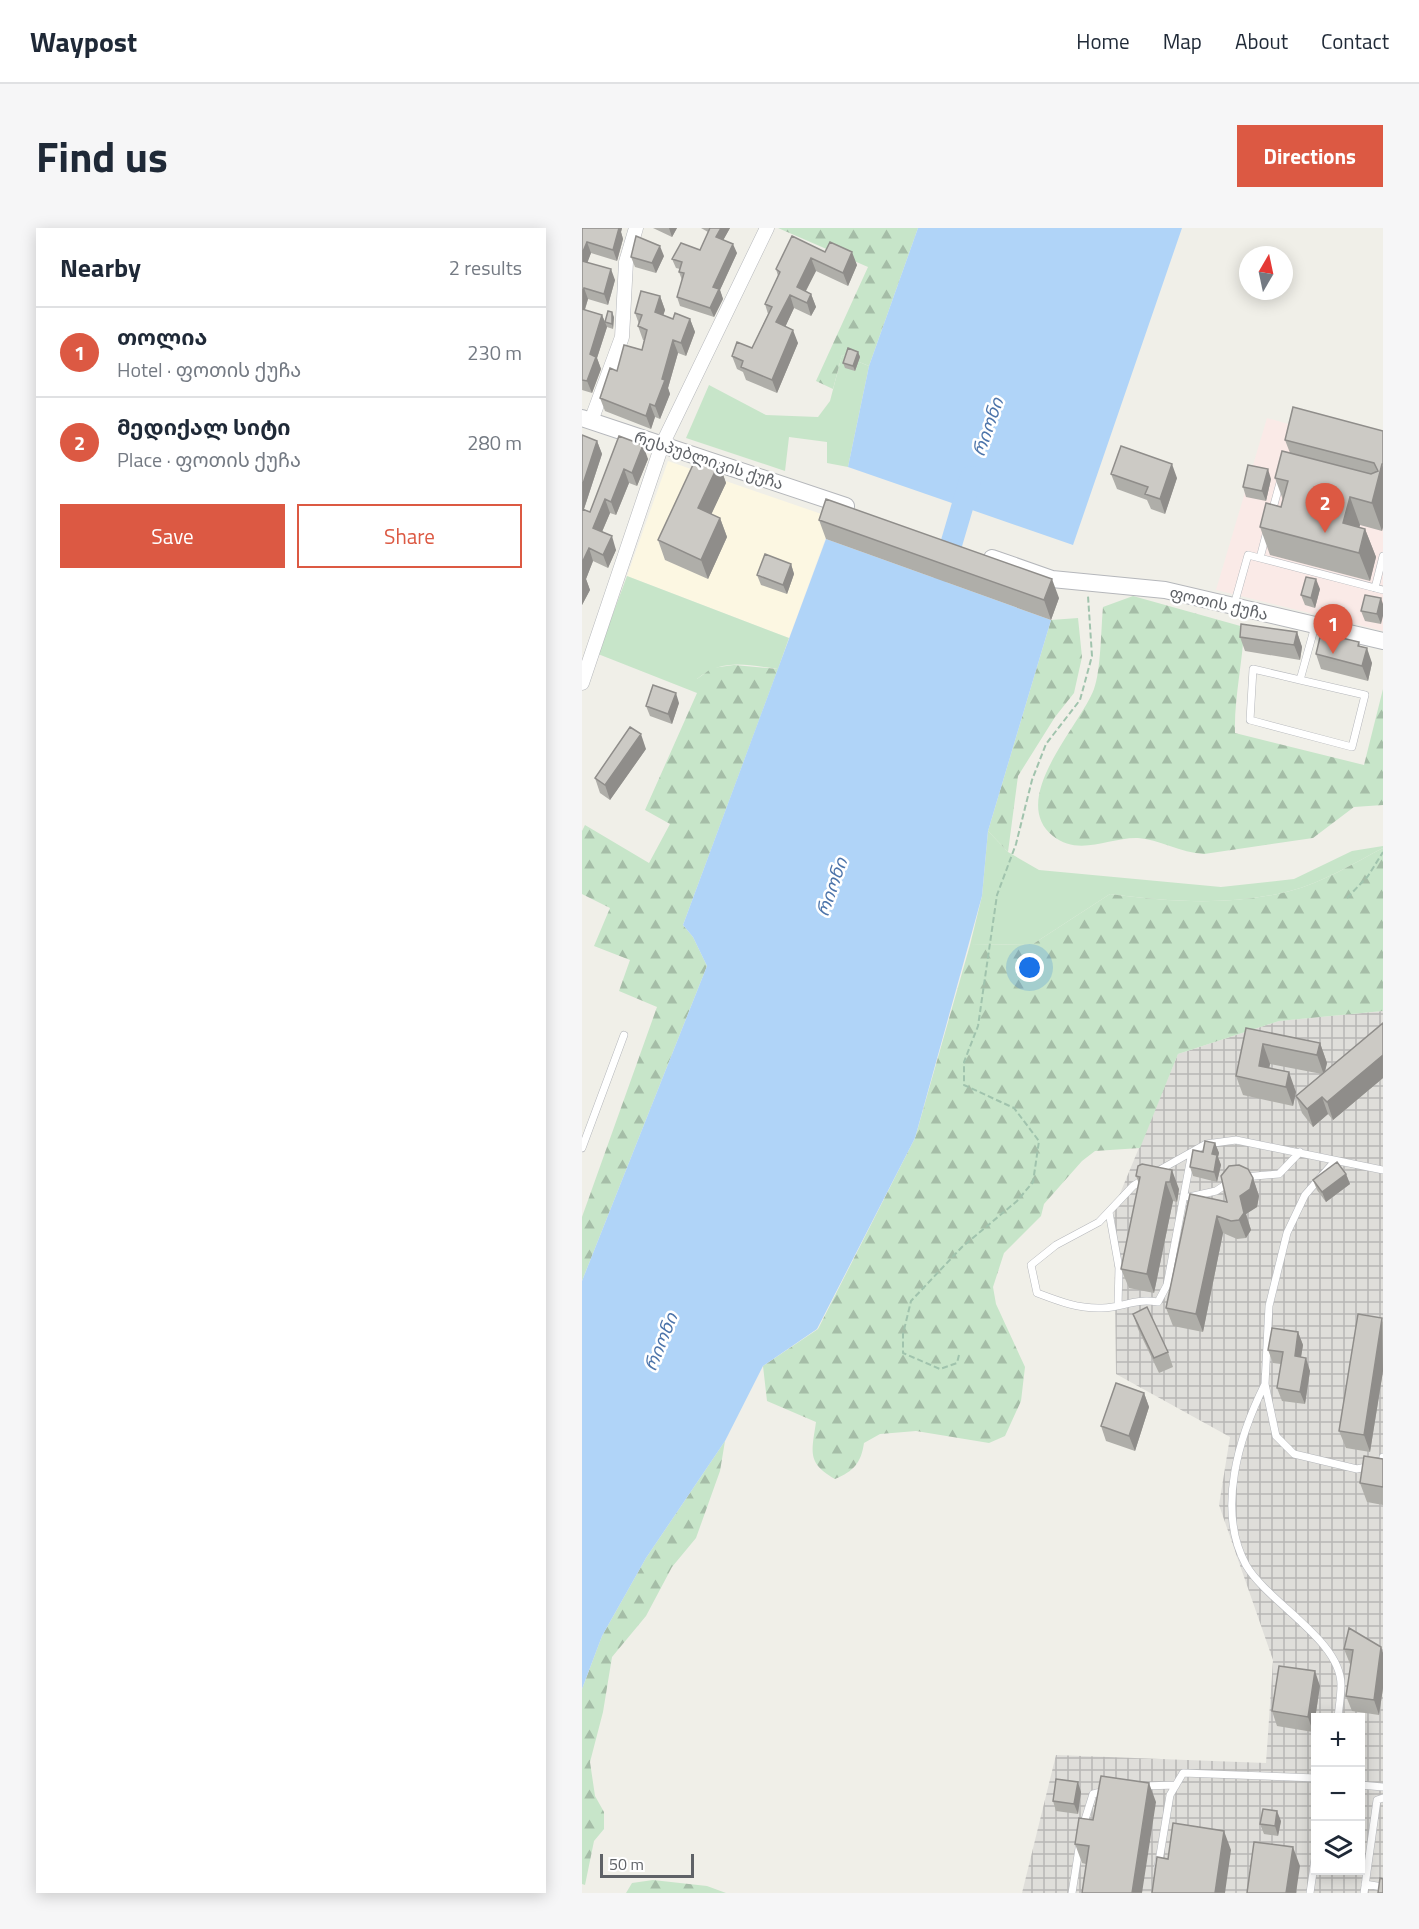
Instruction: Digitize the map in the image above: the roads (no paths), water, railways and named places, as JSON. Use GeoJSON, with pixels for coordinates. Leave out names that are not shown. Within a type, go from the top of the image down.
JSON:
{"type":"FeatureCollection","features":[{"type":"Feature","properties":{"kind":"street"},"geometry":{"type":"LineString","coordinates":[[587,420],[622,337],[626,262],[636,228]]}},
{"type":"Feature","properties":{"kind":"street"},"geometry":{"type":"LineString","coordinates":[[582,683],[662,445],[767,228]]}},
{"type":"Feature","properties":{"kind":"street","name":"რესპუბლიკის ქუჩა"},"geometry":{"type":"LineString","coordinates":[[587,420],[858,511]]}},
{"type":"Feature","properties":{"kind":"street","name":"ფოთის ქუჩა"},"geometry":{"type":"LineString","coordinates":[[977,552],[1052,579],[1165,590],[1383,640]]}},
{"type":"Feature","properties":{"kind":"lane"},"geometry":{"type":"LineString","coordinates":[[1260,558],[1283,471]]}},
{"type":"Feature","properties":{"kind":"lane"},"geometry":{"type":"LineString","coordinates":[[1234,606],[1248,555],[1383,590]]}},
{"type":"Feature","properties":{"kind":"lane"},"geometry":{"type":"LineString","coordinates":[[1375,588],[1383,556]]}},
{"type":"Feature","properties":{"kind":"lane"},"geometry":{"type":"LineString","coordinates":[[1300,680],[1315,626]]}},
{"type":"Feature","properties":{"kind":"lane"},"geometry":{"type":"LineString","coordinates":[[1253,669],[1300,680],[1365,695],[1352,747],[1250,720],[1253,669]]}},
{"type":"Feature","properties":{"kind":"lane"},"geometry":{"type":"LineString","coordinates":[[582,1148],[624,1035]]}},
{"type":"Feature","properties":{"kind":"lane"},"geometry":{"type":"LineString","coordinates":[[1192,1152],[1167,1286],[1158,1302],[1140,1299],[1103,1308],[1072,1306],[1037,1293],[1031,1265],[1056,1245],[1099,1222],[1133,1186],[1192,1152],[1206,1144],[1236,1140],[1300,1152],[1334,1162],[1383,1170]]}},
{"type":"Feature","properties":{"kind":"lane"},"geometry":{"type":"LineString","coordinates":[[1183,1198],[1216,1191],[1235,1178],[1280,1174],[1300,1152]]}},
{"type":"Feature","properties":{"kind":"lane"},"geometry":{"type":"LineString","coordinates":[[1334,1162],[1305,1195],[1287,1233],[1269,1306],[1264,1384],[1276,1436],[1294,1454],[1357,1469],[1383,1461]]}},
{"type":"Feature","properties":{"kind":"lane"},"geometry":{"type":"LineString","coordinates":[[1109,1212],[1119,1268],[1118,1305]]}},
{"type":"Feature","properties":{"kind":"lane"},"geometry":{"type":"LineString","coordinates":[[1264,1384],[1252,1408],[1239,1456],[1232,1494],[1233,1532],[1247,1565],[1273,1597],[1330,1652],[1341,1683],[1338,1713]]}},
{"type":"Feature","properties":{"kind":"lane"},"geometry":{"type":"LineString","coordinates":[[1156,1881],[1170,1795],[1183,1773],[1311,1778]]}},
{"type":"Feature","properties":{"kind":"lane"},"geometry":{"type":"LineString","coordinates":[[1130,1786],[1176,1785]]}},
{"type":"Feature","properties":{"kind":"lane"},"geometry":{"type":"LineString","coordinates":[[1365,1785],[1383,1786]]}},
{"type":"Feature","properties":{"kind":"lane"},"geometry":{"type":"LineString","coordinates":[[1072,1893],[1082,1828],[1093,1794],[1110,1789]]}},
{"type":"Feature","properties":{"kind":"lane"},"geometry":{"type":"LineString","coordinates":[[1364,1893],[1377,1800],[1383,1798]]}},
{"type":"Feature","properties":{"kind":"lane"},"geometry":{"type":"LineString","coordinates":[[1310,1893],[1313,1875]]}},
{"type":"Feature","properties":{"kind":"lane"},"geometry":{"type":"LineString","coordinates":[[1365,1884],[1383,1887]]}},
{"type":"Feature","properties":{"kind":"water"},"geometry":{"type":"Polygon","coordinates":[[[918,228],[1182,228],[1073,545],[848,467],[869,366],[918,228]]]}},
{"type":"Feature","properties":{"kind":"water"},"geometry":{"type":"Polygon","coordinates":[[[826,539],[1051,620],[988,831],[982,896],[915,1138],[817,1329],[763,1366],[725,1441],[646,1558],[602,1636],[582,1689],[582,1281],[707,966],[693,937],[683,925],[826,539]]]}},
{"type":"Feature","properties":{"kind":"waterway","name":"რიონი"},"geometry":{"type":"LineString","coordinates":[[943,572],[971,477]]}},
{"type":"Feature","properties":{"kind":"place","name":"მედიქალ სიტი"},"geometry":{"type":"Point","coordinates":[1325,533]}},
{"type":"Feature","properties":{"kind":"place","name":"თოლია"},"geometry":{"type":"Point","coordinates":[1333,654]}}]}
